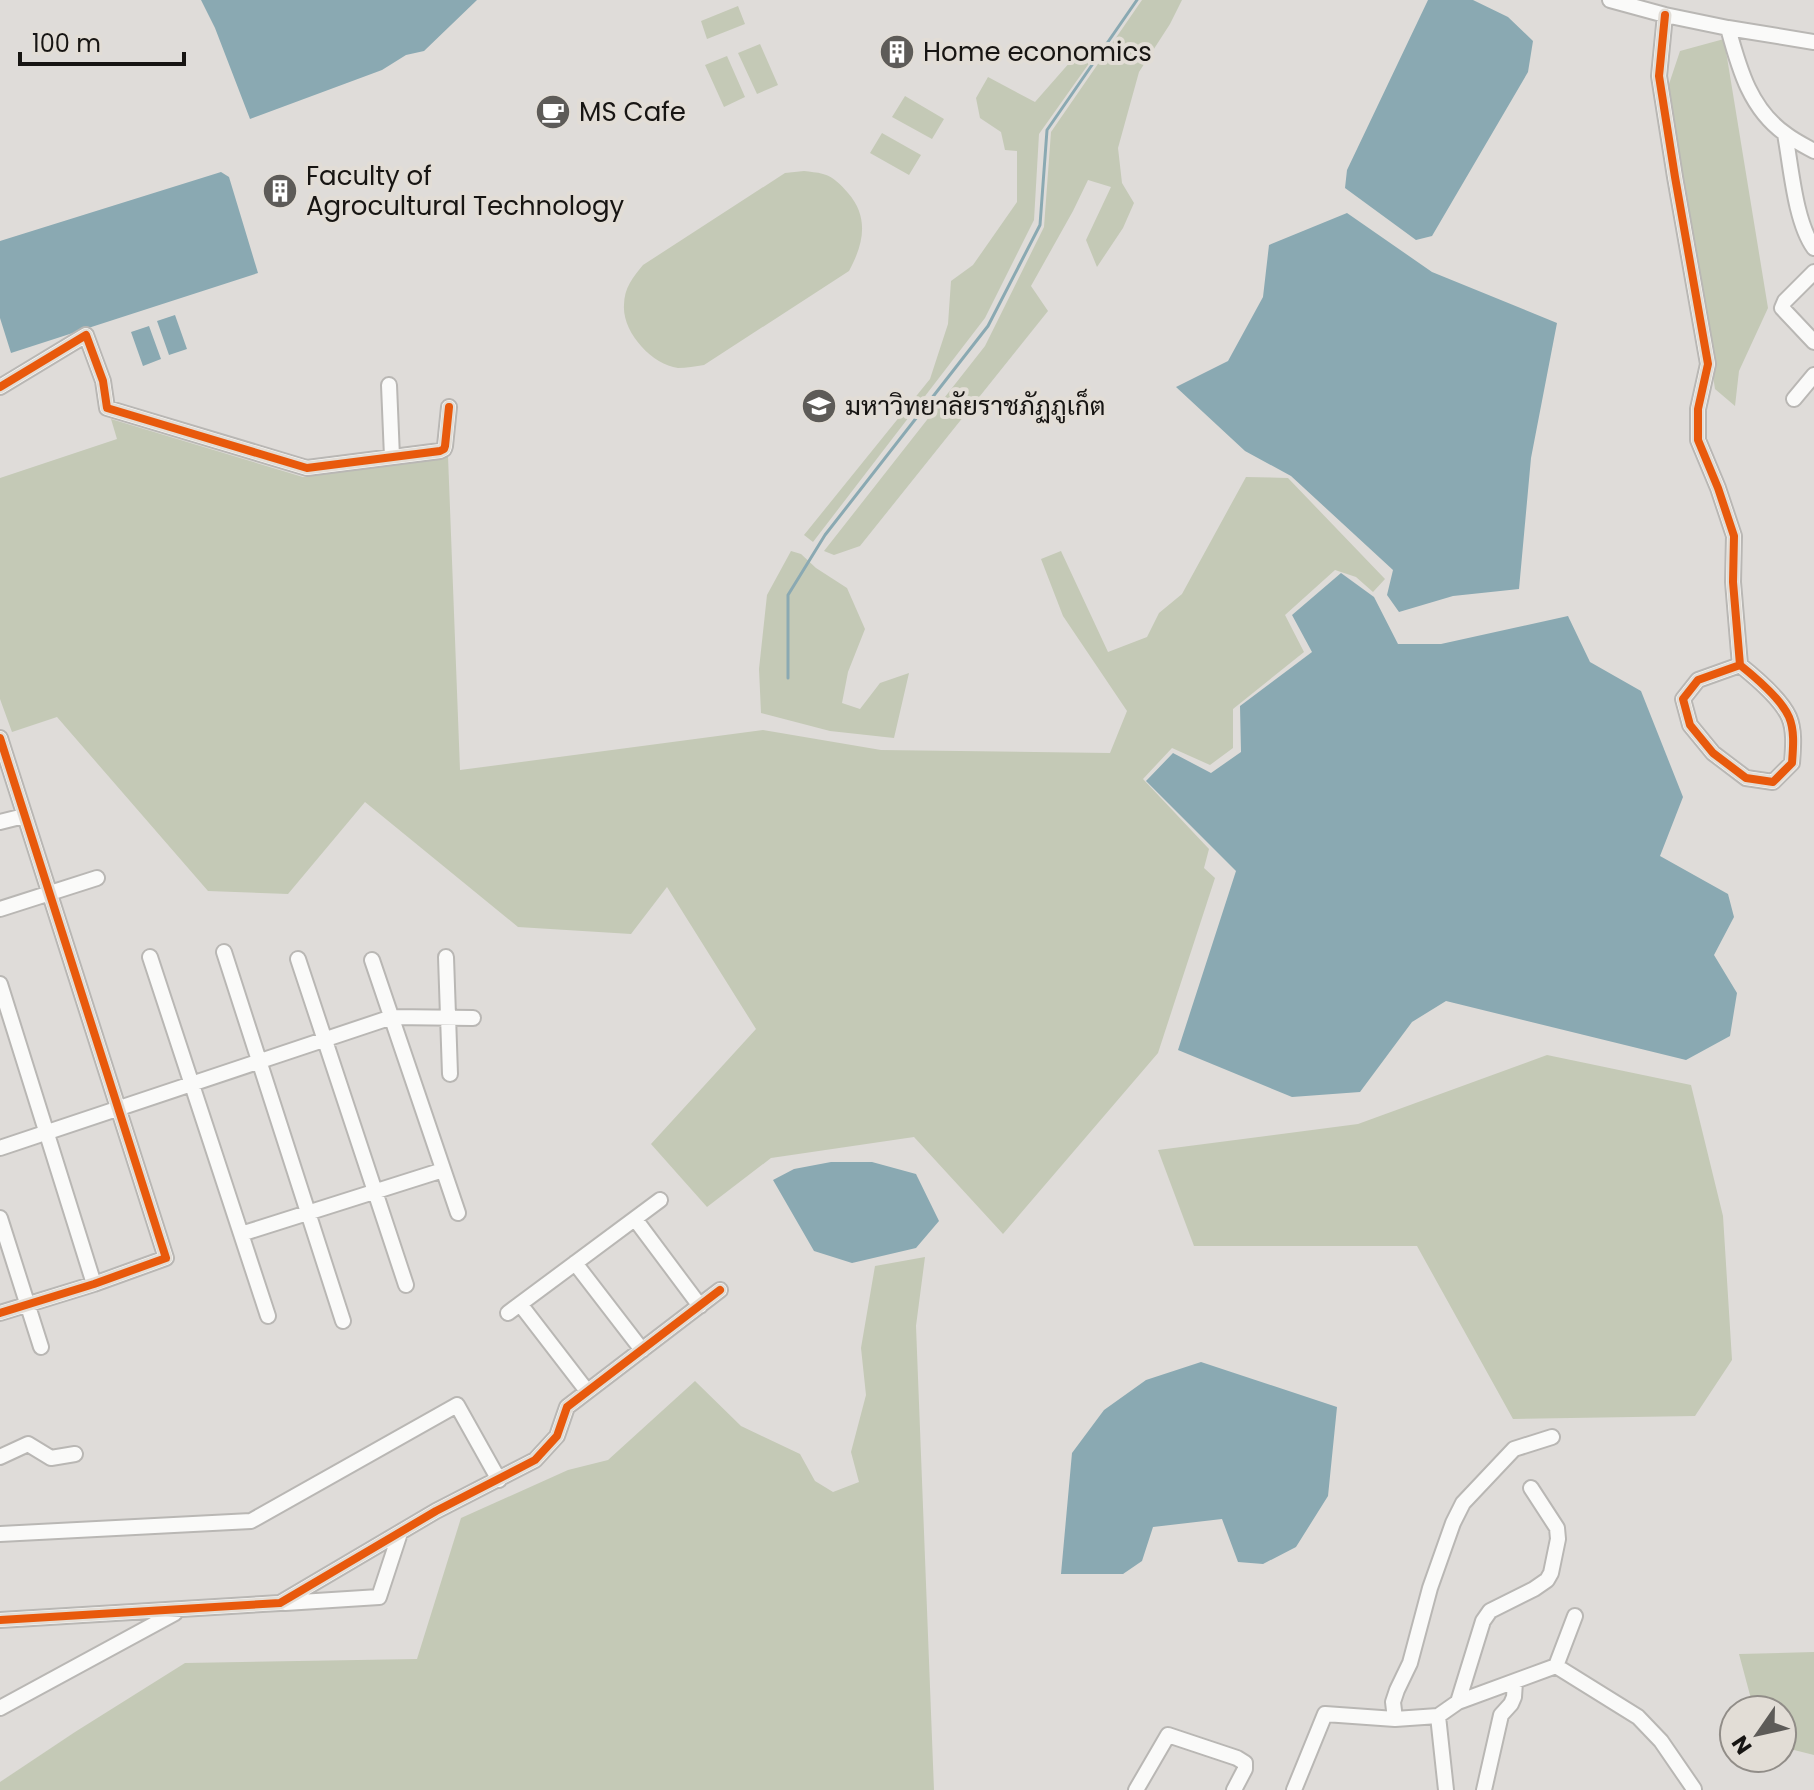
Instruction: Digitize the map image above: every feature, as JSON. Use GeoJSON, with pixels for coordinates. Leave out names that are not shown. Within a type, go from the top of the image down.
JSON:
{"type":"FeatureCollection","features":[{"type":"Feature","properties":{"kind":"street"},"geometry":{"type":"LineString","coordinates":[[1610,0],[1728,28],[1814,42]]}},
{"type":"Feature","properties":{"kind":"street"},"geometry":{"type":"LineString","coordinates":[[1665,15],[1659,76],[1708,364],[1698,409],[1698,440],[1734,536],[1733,582],[1740,665],[1766,687],[1789,717],[1794,740],[1792,763],[1773,782],[1746,778],[1713,753],[1690,725],[1683,699],[1698,680],[1740,665]]}},
{"type":"Feature","properties":{"kind":"street"},"geometry":{"type":"LineString","coordinates":[[1728,28],[1741,74],[1757,106],[1785,134],[1814,151]]}},
{"type":"Feature","properties":{"kind":"street"},"geometry":{"type":"LineString","coordinates":[[1785,134],[1799,213],[1814,248]]}},
{"type":"Feature","properties":{"kind":"street"},"geometry":{"type":"LineString","coordinates":[[1814,272],[1785,301],[1782,308],[1814,342]]}},
{"type":"Feature","properties":{"kind":"street"},"geometry":{"type":"LineString","coordinates":[[0,387],[86,335],[103,381],[107,408],[307,468],[440,451],[444,449],[449,407]]}},
{"type":"Feature","properties":{"kind":"street"},"geometry":{"type":"LineString","coordinates":[[1794,399],[1814,375]]}},
{"type":"Feature","properties":{"kind":"street"},"geometry":{"type":"LineString","coordinates":[[389,385],[392,457]]}},
{"type":"Feature","properties":{"kind":"street"},"geometry":{"type":"LineString","coordinates":[[0,738],[166,1258],[0,1313]]}},
{"type":"Feature","properties":{"kind":"street"},"geometry":{"type":"LineString","coordinates":[[0,822],[24,816]]}},
{"type":"Feature","properties":{"kind":"street"},"geometry":{"type":"LineString","coordinates":[[0,909],[97,878]]}},
{"type":"Feature","properties":{"kind":"street"},"geometry":{"type":"LineString","coordinates":[[224,952],[343,1321]]}},
{"type":"Feature","properties":{"kind":"street"},"geometry":{"type":"LineString","coordinates":[[150,957],[268,1316]]}},
{"type":"Feature","properties":{"kind":"street"},"geometry":{"type":"LineString","coordinates":[[446,957],[450,1074]]}},
{"type":"Feature","properties":{"kind":"street"},"geometry":{"type":"LineString","coordinates":[[298,959],[406,1285]]}},
{"type":"Feature","properties":{"kind":"street"},"geometry":{"type":"LineString","coordinates":[[372,960],[458,1213]]}},
{"type":"Feature","properties":{"kind":"street"},"geometry":{"type":"LineString","coordinates":[[0,984],[94,1284]]}},
{"type":"Feature","properties":{"kind":"street"},"geometry":{"type":"LineString","coordinates":[[0,1148],[392,1017],[473,1018]]}},
{"type":"Feature","properties":{"kind":"street"},"geometry":{"type":"LineString","coordinates":[[241,1234],[443,1170]]}},
{"type":"Feature","properties":{"kind":"street"},"geometry":{"type":"LineString","coordinates":[[587,1391],[514,1309],[660,1200]]}},
{"type":"Feature","properties":{"kind":"street"},"geometry":{"type":"LineString","coordinates":[[0,1218],[41,1347]]}},
{"type":"Feature","properties":{"kind":"street"},"geometry":{"type":"LineString","coordinates":[[635,1219],[700,1306]]}},
{"type":"Feature","properties":{"kind":"street"},"geometry":{"type":"LineString","coordinates":[[575,1263],[642,1350]]}},
{"type":"Feature","properties":{"kind":"street"},"geometry":{"type":"LineString","coordinates":[[280,1603],[436,1511],[535,1460],[557,1436],[567,1407],[720,1290]]}},
{"type":"Feature","properties":{"kind":"street"},"geometry":{"type":"LineString","coordinates":[[0,1534],[251,1521],[457,1405],[499,1480]]}},
{"type":"Feature","properties":{"kind":"street"},"geometry":{"type":"LineString","coordinates":[[1395,1719],[1393,1702],[1410,1663],[1430,1588],[1463,1503],[1514,1449],[1552,1437]]}},
{"type":"Feature","properties":{"kind":"street"},"geometry":{"type":"LineString","coordinates":[[0,1457],[28,1444],[51,1458],[75,1454]]}},
{"type":"Feature","properties":{"kind":"street"},"geometry":{"type":"LineString","coordinates":[[1458,1702],[1483,1621],[1490,1611],[1534,1589],[1551,1573],[1558,1539],[1557,1528],[1531,1488]]}},
{"type":"Feature","properties":{"kind":"street"},"geometry":{"type":"LineString","coordinates":[[0,1620],[379,1597],[400,1533]]}},
{"type":"Feature","properties":{"kind":"street"},"geometry":{"type":"LineString","coordinates":[[0,1708],[181,1609]]}},
{"type":"Feature","properties":{"kind":"street"},"geometry":{"type":"LineString","coordinates":[[1294,1790],[1325,1714],[1395,1719],[1438,1716],[1458,1702],[1556,1666],[1575,1616]]}},
{"type":"Feature","properties":{"kind":"street"},"geometry":{"type":"LineString","coordinates":[[1556,1666],[1638,1717],[1661,1741],[1697,1790]]}},
{"type":"Feature","properties":{"kind":"street"},"geometry":{"type":"LineString","coordinates":[[1484,1790],[1501,1715],[1514,1697],[1515,1682]]}},
{"type":"Feature","properties":{"kind":"street"},"geometry":{"type":"LineString","coordinates":[[1438,1716],[1446,1790]]}},
{"type":"Feature","properties":{"kind":"street"},"geometry":{"type":"LineString","coordinates":[[1136,1790],[1168,1735],[1245,1763],[1234,1790]]}},
{"type":"Feature","properties":{"kind":"green space"},"geometry":{"type":"Polygon","coordinates":[[[1142,0],[1182,0],[1139,72],[1118,148],[1122,183],[1134,203],[1123,228],[1097,267],[1086,240],[1111,187],[1088,180],[1031,286],[1048,311],[860,546],[834,555],[824,551],[985,346],[1044,227],[1051,132],[1142,0]]]}},
{"type":"Feature","properties":{"kind":"green space"},"geometry":{"type":"Polygon","coordinates":[[[738,6],[745,24],[707,39],[701,21],[738,6]]]}},
{"type":"Feature","properties":{"kind":"green space"},"geometry":{"type":"Polygon","coordinates":[[[1724,39],[1768,308],[1739,371],[1735,406],[1715,389],[1668,87],[1680,51],[1724,39]]]}},
{"type":"Feature","properties":{"kind":"green space"},"geometry":{"type":"Polygon","coordinates":[[[760,44],[778,85],[757,94],[738,53],[760,44]]]}},
{"type":"Feature","properties":{"kind":"green space"},"geometry":{"type":"Polygon","coordinates":[[[727,56],[745,97],[724,107],[705,65],[727,56]]]}},
{"type":"Feature","properties":{"kind":"green space"},"geometry":{"type":"Polygon","coordinates":[[[1071,61],[1090,62],[1039,134],[1034,220],[985,318],[813,542],[804,535],[930,379],[948,324],[951,281],[973,265],[1017,202],[1017,151],[1005,150],[1001,132],[980,118],[976,98],[988,77],[1035,102],[1071,61]]]}},
{"type":"Feature","properties":{"kind":"green space"},"geometry":{"type":"Polygon","coordinates":[[[905,96],[944,119],[932,139],[892,117],[905,96]]]}},
{"type":"Feature","properties":{"kind":"green space"},"geometry":{"type":"Polygon","coordinates":[[[882,133],[921,155],[909,175],[870,153],[882,133]]]}},
{"type":"Feature","properties":{"kind":"green space"},"geometry":{"type":"Polygon","coordinates":[[[785,173],[821,173],[834,179],[855,202],[862,232],[849,271],[704,365],[668,366],[640,346],[628,326],[624,299],[627,288],[643,265],[785,173]]]}},
{"type":"Feature","properties":{"kind":"green space"},"geometry":{"type":"Polygon","coordinates":[[[111,419],[303,477],[448,456],[460,770],[763,730],[881,750],[1110,753],[1127,711],[1063,616],[1041,559],[1061,551],[1108,652],[1147,637],[1159,613],[1182,594],[1246,477],[1288,478],[1385,579],[1373,592],[1356,577],[1335,570],[1285,615],[1304,652],[1233,709],[1233,748],[1210,765],[1172,748],[1143,779],[1209,849],[1204,868],[1215,878],[1158,1053],[1003,1234],[914,1137],[771,1158],[707,1207],[651,1144],[756,1029],[667,887],[631,934],[518,927],[365,802],[288,894],[208,891],[57,717],[12,732],[0,699],[0,478],[117,439],[111,419]]]}},
{"type":"Feature","properties":{"kind":"green space"},"geometry":{"type":"Polygon","coordinates":[[[791,551],[801,554],[847,588],[865,629],[848,672],[842,703],[860,709],[880,683],[909,673],[894,738],[830,731],[761,713],[759,669],[767,595],[791,551]]]}},
{"type":"Feature","properties":{"kind":"green space"},"geometry":{"type":"Polygon","coordinates":[[[1547,1055],[1691,1085],[1723,1216],[1732,1360],[1695,1416],[1513,1419],[1417,1246],[1194,1246],[1158,1150],[1358,1124],[1547,1055]]]}},
{"type":"Feature","properties":{"kind":"green space"},"geometry":{"type":"Polygon","coordinates":[[[925,1257],[916,1326],[934,1790],[0,1790],[0,1782],[185,1663],[417,1659],[461,1518],[568,1470],[608,1460],[695,1381],[741,1426],[800,1454],[815,1481],[833,1492],[859,1482],[851,1452],[866,1395],[861,1348],[875,1266],[925,1257]]]}},
{"type":"Feature","properties":{"kind":"green space"},"geometry":{"type":"Polygon","coordinates":[[[1814,1652],[1814,1755],[1798,1751],[1798,1694],[1750,1694],[1739,1654],[1814,1652]]]}},
{"type":"Feature","properties":{"kind":"water"},"geometry":{"type":"Polygon","coordinates":[[[201,0],[477,0],[424,51],[406,55],[382,70],[250,119],[201,0]]]}},
{"type":"Feature","properties":{"kind":"water"},"geometry":{"type":"Polygon","coordinates":[[[1428,0],[1473,0],[1508,17],[1533,41],[1528,72],[1432,236],[1416,240],[1345,188],[1347,170],[1428,0]]]}},
{"type":"Feature","properties":{"kind":"water"},"geometry":{"type":"Polygon","coordinates":[[[221,172],[229,177],[258,273],[11,353],[0,318],[0,241],[221,172]]]}},
{"type":"Feature","properties":{"kind":"water"},"geometry":{"type":"Polygon","coordinates":[[[1347,213],[1432,272],[1557,323],[1531,458],[1519,589],[1453,596],[1399,612],[1387,595],[1393,570],[1291,476],[1245,451],[1176,387],[1228,361],[1263,297],[1269,245],[1347,213]]]}},
{"type":"Feature","properties":{"kind":"water"},"geometry":{"type":"Polygon","coordinates":[[[175,315],[187,349],[169,355],[157,321],[175,315]]]}},
{"type":"Feature","properties":{"kind":"water"},"geometry":{"type":"Polygon","coordinates":[[[149,326],[161,359],[143,366],[131,332],[149,326]]]}},
{"type":"Feature","properties":{"kind":"water"},"geometry":{"type":"Polygon","coordinates":[[[1341,573],[1374,597],[1398,644],[1441,644],[1568,616],[1590,662],[1641,691],[1683,797],[1660,856],[1728,894],[1734,917],[1714,955],[1737,993],[1730,1036],[1686,1060],[1446,1001],[1412,1022],[1360,1092],[1292,1097],[1178,1050],[1236,871],[1146,781],[1173,753],[1211,773],[1241,752],[1240,706],[1312,652],[1292,615],[1341,573]]]}},
{"type":"Feature","properties":{"kind":"water"},"geometry":{"type":"Polygon","coordinates":[[[831,1162],[872,1162],[916,1174],[939,1221],[916,1248],[852,1263],[814,1251],[773,1180],[794,1169],[831,1162]]]}},
{"type":"Feature","properties":{"kind":"water"},"geometry":{"type":"Polygon","coordinates":[[[1201,1362],[1337,1407],[1328,1496],[1296,1547],[1263,1564],[1238,1562],[1222,1519],[1153,1527],[1142,1561],[1123,1574],[1061,1574],[1072,1453],[1104,1410],[1146,1380],[1201,1362]]]}},
{"type":"Feature","properties":{"kind":"waterway"},"geometry":{"type":"LineString","coordinates":[[788,678],[788,595],[825,535],[988,326],[1040,225],[1047,130],[1137,0]]}},
{"type":"Feature","properties":{"kind":"cycle path"},"geometry":{"type":"LineString","coordinates":[[1665,15],[1659,76],[1708,364],[1698,409],[1698,440],[1734,536],[1733,582],[1740,665],[1774,696],[1791,722],[1792,763],[1773,782],[1746,778],[1713,753],[1690,725],[1683,699],[1698,680],[1740,665]]}},
{"type":"Feature","properties":{"kind":"cycle path"},"geometry":{"type":"LineString","coordinates":[[0,387],[86,335],[103,381],[107,408],[307,468],[440,451],[445,446],[449,407]]}},
{"type":"Feature","properties":{"kind":"cycle path"},"geometry":{"type":"LineString","coordinates":[[0,738],[166,1258],[0,1313]]}},
{"type":"Feature","properties":{"kind":"cycle path"},"geometry":{"type":"LineString","coordinates":[[0,1620],[280,1603],[436,1511],[535,1460],[557,1436],[567,1407],[720,1290]]}},
{"type":"Feature","properties":{"kind":"place","name":"Home economics"},"geometry":{"type":"Point","coordinates":[897,52]}},
{"type":"Feature","properties":{"kind":"place","name":"MS Cafe"},"geometry":{"type":"Point","coordinates":[553,112]}},
{"type":"Feature","properties":{"kind":"place","name":"Faculty of Agrocultural Technology"},"geometry":{"type":"Point","coordinates":[280,191]}},
{"type":"Feature","properties":{"kind":"place","name":"มหาวิทยาลัยราชภัฏภูเก็ต"},"geometry":{"type":"Point","coordinates":[819,406]}}]}
